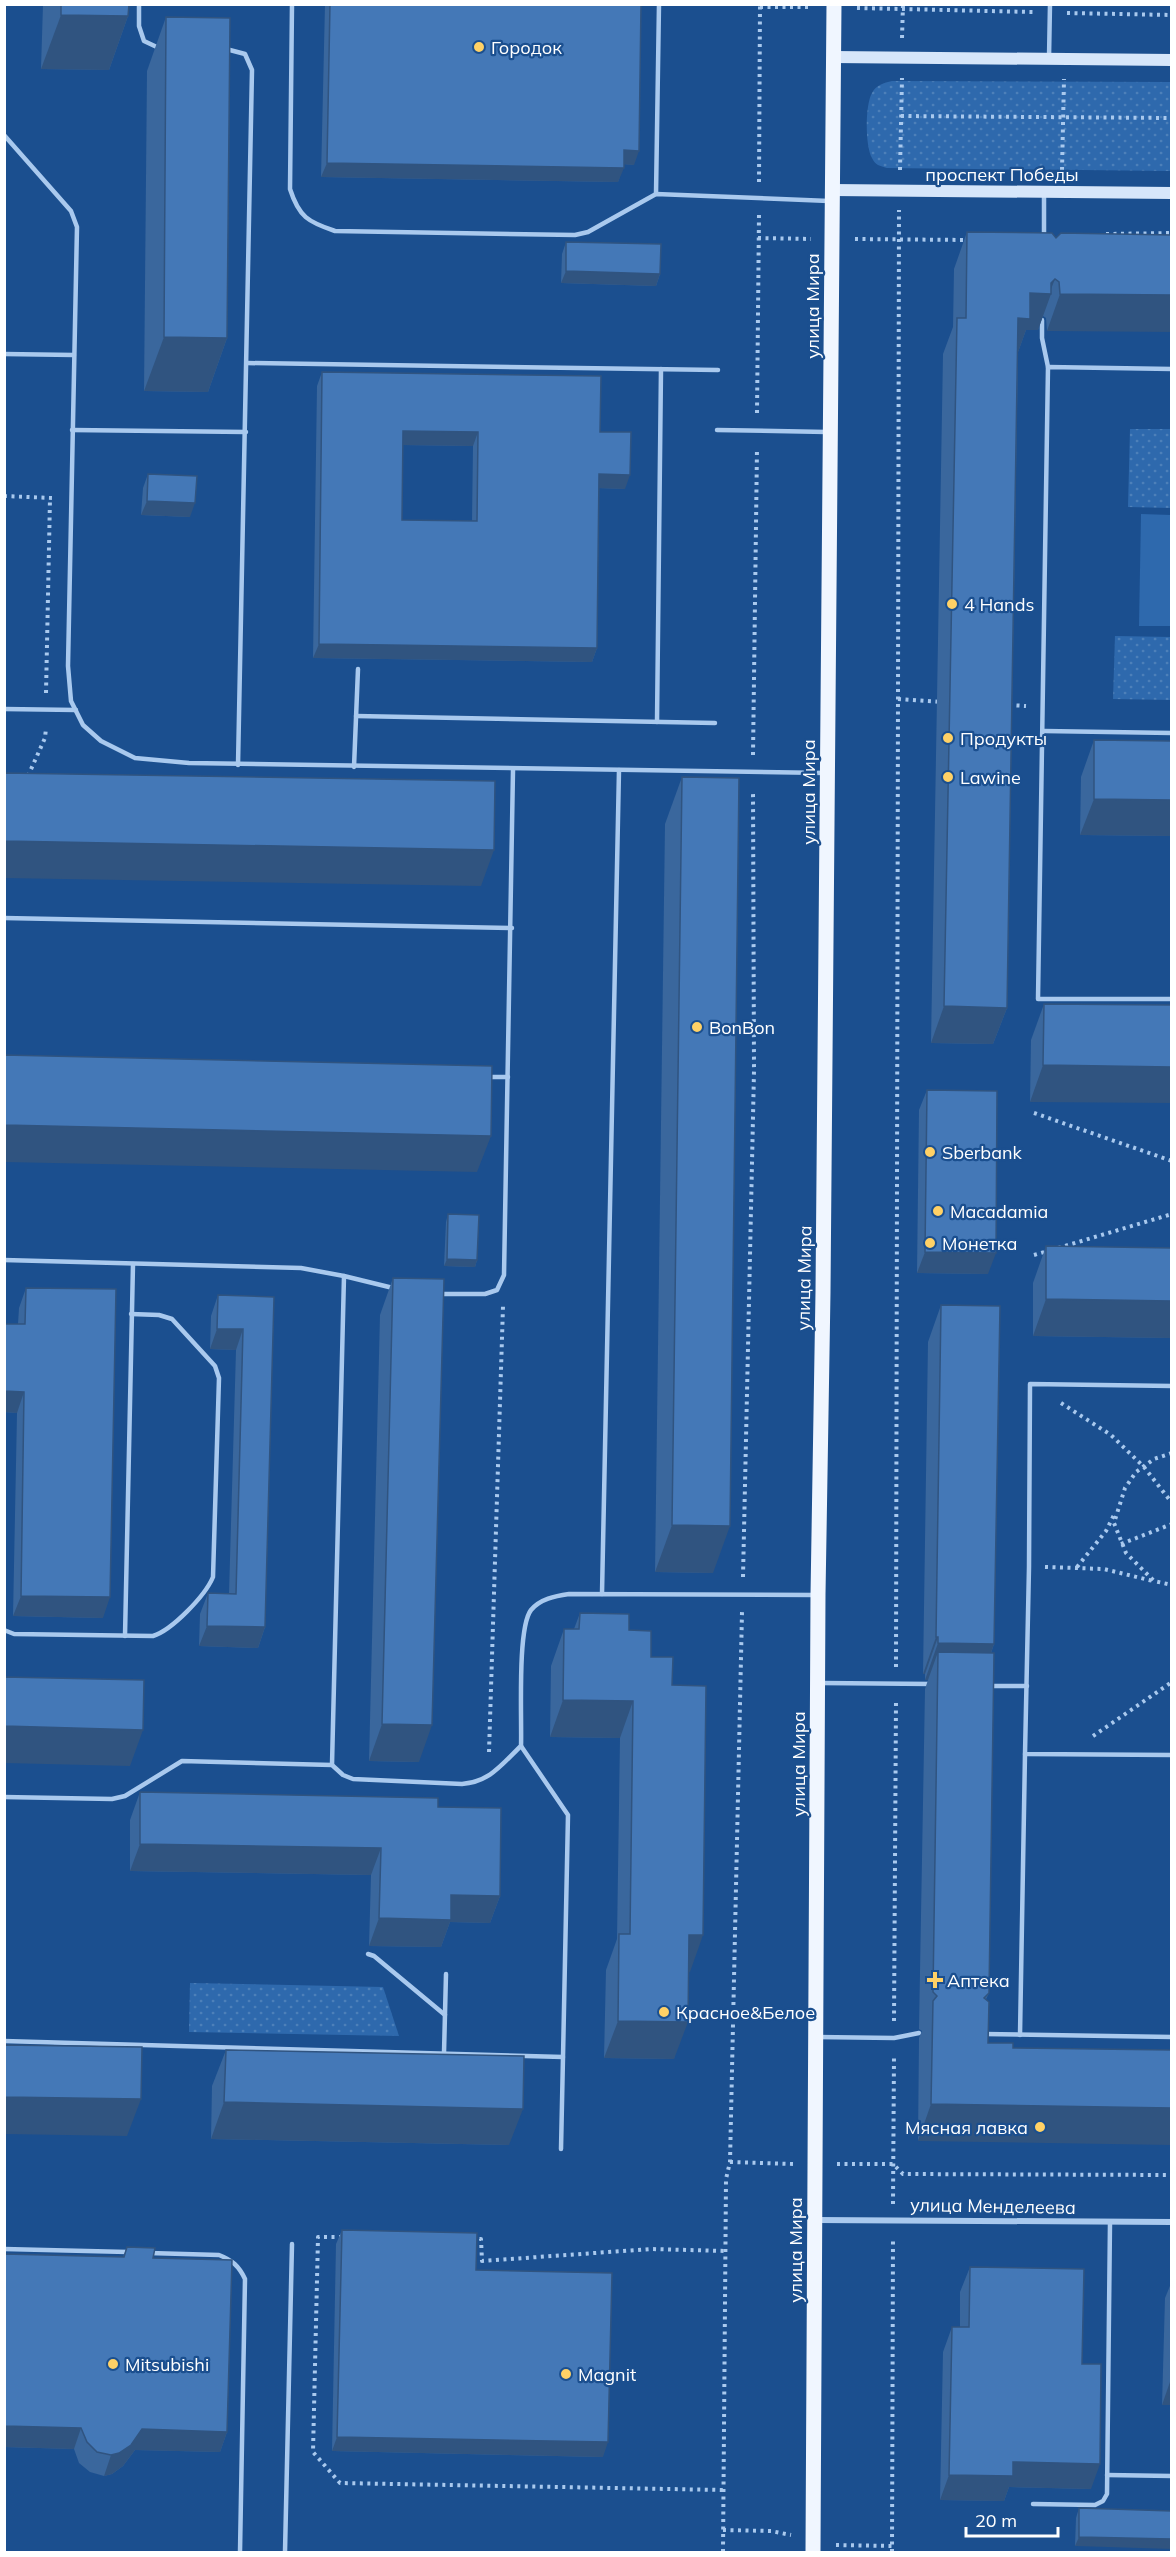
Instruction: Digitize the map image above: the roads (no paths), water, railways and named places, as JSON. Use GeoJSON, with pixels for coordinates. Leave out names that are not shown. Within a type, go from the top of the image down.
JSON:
{"type":"FeatureCollection","features":[{"type":"Feature","properties":{"kind":"main road","name":"улица Мира"},"geometry":{"type":"LineString","coordinates":[[813,2553],[818,1595],[834,6]]}},
{"type":"Feature","properties":{"kind":"main road"},"geometry":{"type":"LineString","coordinates":[[833,57],[1172,60]]}},
{"type":"Feature","properties":{"kind":"main road","name":"проспект Победы"},"geometry":{"type":"LineString","coordinates":[[832,196],[900,191],[1172,193]]}},
{"type":"Feature","properties":{"kind":"street","name":"улица Менделеева"},"geometry":{"type":"LineString","coordinates":[[815,2220],[1172,2222]]}},
{"type":"Feature","properties":{"kind":"lane"},"geometry":{"type":"LineString","coordinates":[[139,4],[139,26],[144,41],[159,48],[171,49]]}},
{"type":"Feature","properties":{"kind":"lane"},"geometry":{"type":"LineString","coordinates":[[292,4],[290,189],[296,208],[312,224],[335,231],[575,235],[588,232],[656,194],[759,200],[832,196]]}},
{"type":"Feature","properties":{"kind":"lane"},"geometry":{"type":"LineString","coordinates":[[656,194],[659,4]]}},
{"type":"Feature","properties":{"kind":"lane"},"geometry":{"type":"LineString","coordinates":[[1049,58],[1050,4]]}},
{"type":"Feature","properties":{"kind":"lane"},"geometry":{"type":"LineString","coordinates":[[218,49],[230,49],[245,54],[252,70],[238,765]]}},
{"type":"Feature","properties":{"kind":"lane"},"geometry":{"type":"LineString","coordinates":[[4,135],[71,211],[77,227],[68,666],[71,700],[83,725],[101,741],[135,758],[238,765],[827,773]]}},
{"type":"Feature","properties":{"kind":"lane"},"geometry":{"type":"LineString","coordinates":[[1044,192],[1044,248]]}},
{"type":"Feature","properties":{"kind":"lane"},"geometry":{"type":"LineString","coordinates":[[1042,320],[1042,338],[1048,367],[1038,999],[1172,999]]}},
{"type":"Feature","properties":{"kind":"lane"},"geometry":{"type":"LineString","coordinates":[[4,354],[74,356]]}},
{"type":"Feature","properties":{"kind":"lane"},"geometry":{"type":"LineString","coordinates":[[247,363],[718,370]]}},
{"type":"Feature","properties":{"kind":"lane"},"geometry":{"type":"LineString","coordinates":[[1048,367],[1172,369]]}},
{"type":"Feature","properties":{"kind":"lane"},"geometry":{"type":"LineString","coordinates":[[657,722],[662,369]]}},
{"type":"Feature","properties":{"kind":"lane"},"geometry":{"type":"LineString","coordinates":[[72,430],[246,432]]}},
{"type":"Feature","properties":{"kind":"lane"},"geometry":{"type":"LineString","coordinates":[[717,430],[830,432]]}},
{"type":"Feature","properties":{"kind":"lane"},"geometry":{"type":"LineString","coordinates":[[354,767],[358,669]]}},
{"type":"Feature","properties":{"kind":"lane"},"geometry":{"type":"LineString","coordinates":[[4,709],[76,710]]}},
{"type":"Feature","properties":{"kind":"lane"},"geometry":{"type":"LineString","coordinates":[[356,717],[715,723]]}},
{"type":"Feature","properties":{"kind":"lane"},"geometry":{"type":"LineString","coordinates":[[1044,730],[1172,733]]}},
{"type":"Feature","properties":{"kind":"lane"},"geometry":{"type":"LineString","coordinates":[[433,1294],[485,1294],[497,1290],[504,1275],[512,928],[513,770]]}},
{"type":"Feature","properties":{"kind":"lane"},"geometry":{"type":"LineString","coordinates":[[602,1594],[619,770]]}},
{"type":"Feature","properties":{"kind":"lane"},"geometry":{"type":"LineString","coordinates":[[4,918],[512,928]]}},
{"type":"Feature","properties":{"kind":"lane"},"geometry":{"type":"LineString","coordinates":[[484,1077],[508,1077]]}},
{"type":"Feature","properties":{"kind":"lane"},"geometry":{"type":"LineString","coordinates":[[4,1260],[301,1268],[344,1275],[403,1291]]}},
{"type":"Feature","properties":{"kind":"lane"},"geometry":{"type":"LineString","coordinates":[[125,1636],[133,1264]]}},
{"type":"Feature","properties":{"kind":"lane"},"geometry":{"type":"LineString","coordinates":[[332,1765],[344,1275]]}},
{"type":"Feature","properties":{"kind":"lane"},"geometry":{"type":"LineString","coordinates":[[4,1630],[14,1634],[153,1636],[165,1632],[208,1587],[213,1577],[219,1378],[216,1366],[172,1319],[159,1315],[131,1314]]}},
{"type":"Feature","properties":{"kind":"lane"},"geometry":{"type":"LineString","coordinates":[[1020,2036],[1029,1567],[1030,1384],[1172,1386]]}},
{"type":"Feature","properties":{"kind":"lane"},"geometry":{"type":"LineString","coordinates":[[561,2149],[568,1815],[521,1746],[523,1630],[530,1611],[548,1597],[569,1594],[818,1595]]}},
{"type":"Feature","properties":{"kind":"lane"},"geometry":{"type":"LineString","coordinates":[[818,1683],[944,1685]]}},
{"type":"Feature","properties":{"kind":"lane"},"geometry":{"type":"LineString","coordinates":[[979,1685],[1027,1686]]}},
{"type":"Feature","properties":{"kind":"lane"},"geometry":{"type":"LineString","coordinates":[[4,1797],[112,1799],[125,1796],[182,1761],[332,1765],[343,1775],[353,1779],[478,1783],[489,1776],[521,1746]]}},
{"type":"Feature","properties":{"kind":"lane"},"geometry":{"type":"LineString","coordinates":[[1025,1754],[1172,1755]]}},
{"type":"Feature","properties":{"kind":"lane"},"geometry":{"type":"LineString","coordinates":[[368,1954],[374,1956],[445,2015]]}},
{"type":"Feature","properties":{"kind":"lane"},"geometry":{"type":"LineString","coordinates":[[444,2053],[446,1974]]}},
{"type":"Feature","properties":{"kind":"lane"},"geometry":{"type":"LineString","coordinates":[[816,2037],[894,2038],[919,2033]]}},
{"type":"Feature","properties":{"kind":"lane"},"geometry":{"type":"LineString","coordinates":[[975,2034],[1172,2037]]}},
{"type":"Feature","properties":{"kind":"lane"},"geometry":{"type":"LineString","coordinates":[[4,2041],[563,2057]]}},
{"type":"Feature","properties":{"kind":"lane"},"geometry":{"type":"LineString","coordinates":[[1033,2504],[1099,2503],[1107,2494],[1110,2222]]}},
{"type":"Feature","properties":{"kind":"lane"},"geometry":{"type":"LineString","coordinates":[[285,2553],[292,2244]]}},
{"type":"Feature","properties":{"kind":"lane"},"geometry":{"type":"LineString","coordinates":[[4,2249],[135,2252]]}},
{"type":"Feature","properties":{"kind":"lane"},"geometry":{"type":"LineString","coordinates":[[147,2253],[219,2254],[240,2268],[245,2279],[240,2553]]}},
{"type":"Feature","properties":{"kind":"lane"},"geometry":{"type":"LineString","coordinates":[[1107,2475],[1172,2476]]}},
{"type":"Feature","properties":{"kind":"place","name":"Городок"},"geometry":{"type":"Point","coordinates":[479,47]}},
{"type":"Feature","properties":{"kind":"place","name":"4 Hands"},"geometry":{"type":"Point","coordinates":[952,604]}},
{"type":"Feature","properties":{"kind":"place","name":"Продукты"},"geometry":{"type":"Point","coordinates":[948,738]}},
{"type":"Feature","properties":{"kind":"place","name":"Lawine"},"geometry":{"type":"Point","coordinates":[948,777]}},
{"type":"Feature","properties":{"kind":"place","name":"BonBon"},"geometry":{"type":"Point","coordinates":[697,1027]}},
{"type":"Feature","properties":{"kind":"place","name":"Sberbank"},"geometry":{"type":"Point","coordinates":[930,1152]}},
{"type":"Feature","properties":{"kind":"place","name":"Macadamia"},"geometry":{"type":"Point","coordinates":[938,1211]}},
{"type":"Feature","properties":{"kind":"place","name":"Монетка"},"geometry":{"type":"Point","coordinates":[930,1243]}},
{"type":"Feature","properties":{"kind":"place","name":"Аптека"},"geometry":{"type":"Point","coordinates":[935,1980]}},
{"type":"Feature","properties":{"kind":"place","name":"Красное&Белое"},"geometry":{"type":"Point","coordinates":[664,2012]}},
{"type":"Feature","properties":{"kind":"place","name":"Мясная лавка"},"geometry":{"type":"Point","coordinates":[1040,2127]}},
{"type":"Feature","properties":{"kind":"place","name":"Mitsubishi"},"geometry":{"type":"Point","coordinates":[113,2364]}},
{"type":"Feature","properties":{"kind":"place","name":"Magnit"},"geometry":{"type":"Point","coordinates":[566,2374]}}]}
